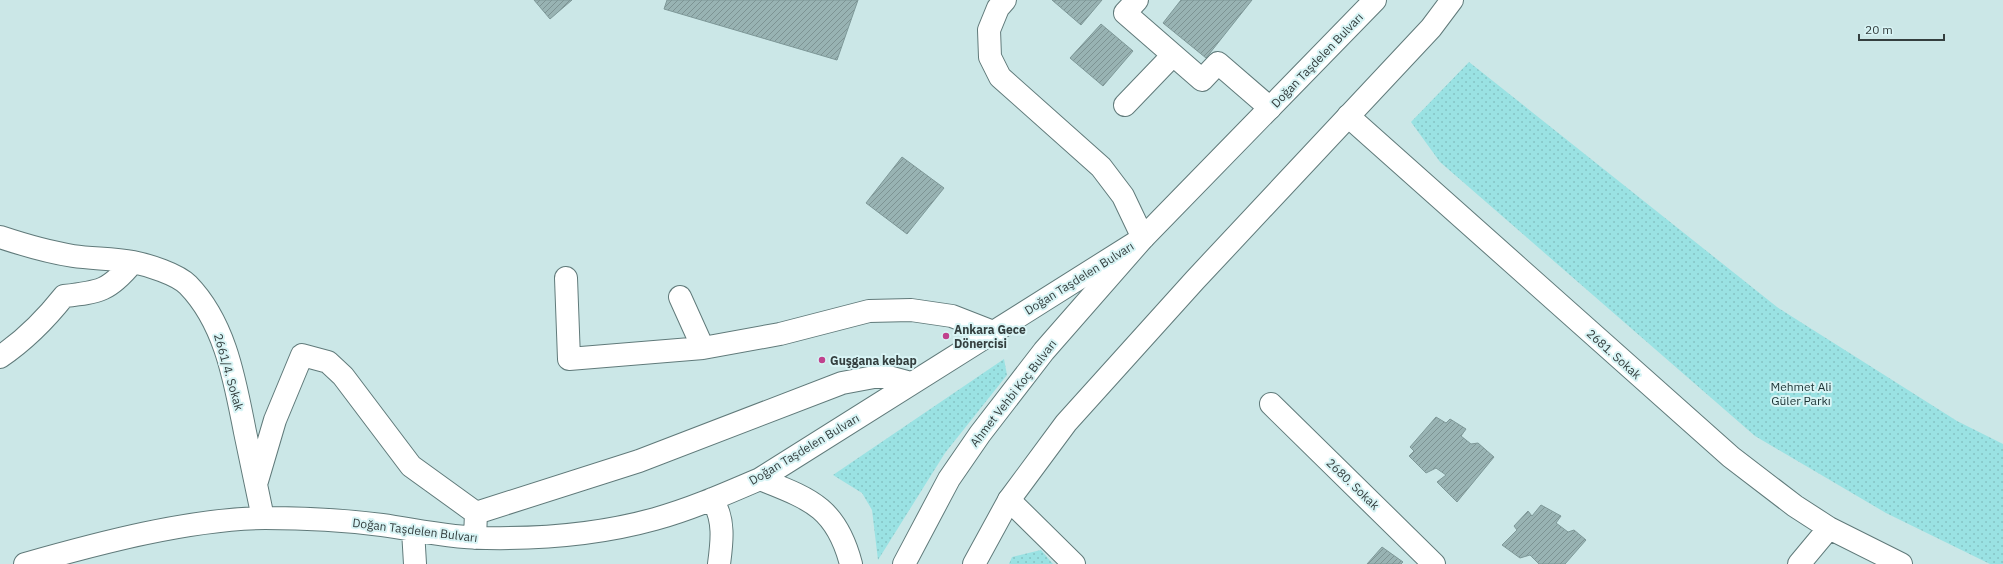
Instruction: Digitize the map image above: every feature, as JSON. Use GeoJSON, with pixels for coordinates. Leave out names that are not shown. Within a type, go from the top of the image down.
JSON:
{"type":"FeatureCollection","features":[{"type":"Feature","properties":{"kind":"street"},"geometry":{"type":"LineString","coordinates":[[1005,0],[998,8],[990,30],[990,57],[1000,77],[1020,97],[1074,141],[1101,167],[1123,196],[1143,238]]}},
{"type":"Feature","properties":{"kind":"street"},"geometry":{"type":"LineString","coordinates":[[1137,0],[1125,13],[1202,80],[1218,63],[1270,108]]}},
{"type":"Feature","properties":{"kind":"street","name":"Doğan Taşdelen Bulvarı"},"geometry":{"type":"LineString","coordinates":[[25,564],[84,548],[177,528],[263,518],[313,519],[413,530],[445,536],[475,538],[571,535],[654,520],[712,499],[760,479],[1143,238],[1375,0]]}},
{"type":"Feature","properties":{"kind":"street"},"geometry":{"type":"LineString","coordinates":[[974,564],[1009,500],[1066,423],[1195,280],[1431,28],[1452,0]]}},
{"type":"Feature","properties":{"kind":"street"},"geometry":{"type":"LineString","coordinates":[[1431,28],[1466,0]]}},
{"type":"Feature","properties":{"kind":"street"},"geometry":{"type":"LineString","coordinates":[[1125,105],[1173,55]]}},
{"type":"Feature","properties":{"kind":"street","name":"2681. Sokak"},"geometry":{"type":"LineString","coordinates":[[1348,116],[1731,457],[1789,502],[1829,528],[1901,564]]}},
{"type":"Feature","properties":{"kind":"street","name":"2661/4. Sokak"},"geometry":{"type":"LineString","coordinates":[[0,237],[48,251],[74,256],[133,262],[162,270],[187,284],[206,306],[219,333],[234,382],[263,518]]}},
{"type":"Feature","properties":{"kind":"street","name":"Ahmet Vehbi Koç Bulvarı"},"geometry":{"type":"LineString","coordinates":[[904,564],[949,479],[980,434],[1044,351],[1143,238]]}},
{"type":"Feature","properties":{"kind":"street"},"geometry":{"type":"LineString","coordinates":[[0,357],[21,342],[52,312],[64,296],[99,292],[120,277],[133,262]]}},
{"type":"Feature","properties":{"kind":"street"},"geometry":{"type":"LineString","coordinates":[[566,278],[569,359],[703,348],[780,334],[869,311],[911,310],[952,316],[993,332]]}},
{"type":"Feature","properties":{"kind":"street"},"geometry":{"type":"LineString","coordinates":[[680,297],[703,348]]}},
{"type":"Feature","properties":{"kind":"street"},"geometry":{"type":"LineString","coordinates":[[256,484],[275,420],[302,355],[328,362],[343,376],[411,466],[476,514]]}},
{"type":"Feature","properties":{"kind":"street"},"geometry":{"type":"LineString","coordinates":[[476,514],[639,461],[842,383],[874,377],[889,377],[911,383]]}},
{"type":"Feature","properties":{"kind":"street","name":"2680. Sokak"},"geometry":{"type":"LineString","coordinates":[[1271,404],[1434,564]]}},
{"type":"Feature","properties":{"kind":"street"},"geometry":{"type":"LineString","coordinates":[[760,479],[807,499],[821,508],[834,522],[842,538],[851,564]]}},
{"type":"Feature","properties":{"kind":"street"},"geometry":{"type":"LineString","coordinates":[[712,499],[717,507],[722,529],[719,564]]}},
{"type":"Feature","properties":{"kind":"street"},"geometry":{"type":"LineString","coordinates":[[1009,500],[1074,564]]}},
{"type":"Feature","properties":{"kind":"street"},"geometry":{"type":"LineString","coordinates":[[475,538],[476,514]]}},
{"type":"Feature","properties":{"kind":"street"},"geometry":{"type":"LineString","coordinates":[[1799,564],[1829,528]]}},
{"type":"Feature","properties":{"kind":"street"},"geometry":{"type":"LineString","coordinates":[[413,530],[415,564]]}},
{"type":"Feature","properties":{"kind":"green space","name":"Mehmet Ali Güler Parkı"},"geometry":{"type":"Polygon","coordinates":[[[1469,62],[1777,307],[1957,421],[2003,444],[2003,564],[1990,564],[1886,513],[1755,436],[1440,162],[1411,122],[1469,62]]]}},
{"type":"Feature","properties":{"kind":"green space"},"geometry":{"type":"Polygon","coordinates":[[[1004,359],[1007,375],[945,453],[878,560],[872,510],[862,493],[833,475],[1004,359]]]}},
{"type":"Feature","properties":{"kind":"green space"},"geometry":{"type":"Polygon","coordinates":[[[1041,550],[1053,564],[1009,564],[1012,557],[1041,550]]]}},
{"type":"Feature","properties":{"kind":"building"},"geometry":{"type":"Polygon","coordinates":[[[534,0],[572,0],[550,19],[534,0]]]}},
{"type":"Feature","properties":{"kind":"building"},"geometry":{"type":"Polygon","coordinates":[[[667,0],[858,0],[837,60],[664,9],[667,0]]]}},
{"type":"Feature","properties":{"kind":"building"},"geometry":{"type":"Polygon","coordinates":[[[1052,0],[1102,0],[1081,25],[1052,0]]]}},
{"type":"Feature","properties":{"kind":"building"},"geometry":{"type":"Polygon","coordinates":[[[1181,0],[1252,0],[1206,58],[1163,23],[1181,0]]]}},
{"type":"Feature","properties":{"kind":"building"},"geometry":{"type":"Polygon","coordinates":[[[1101,24],[1133,51],[1103,86],[1070,58],[1101,24]]]}},
{"type":"Feature","properties":{"kind":"building"},"geometry":{"type":"Polygon","coordinates":[[[902,157],[944,188],[907,234],[866,203],[902,157]]]}},
{"type":"Feature","properties":{"kind":"building"},"geometry":{"type":"Polygon","coordinates":[[[1436,417],[1446,423],[1450,419],[1466,429],[1461,436],[1471,444],[1478,443],[1494,457],[1457,502],[1437,482],[1446,475],[1436,468],[1426,473],[1409,456],[1414,451],[1410,447],[1436,417]]]}},
{"type":"Feature","properties":{"kind":"building"},"geometry":{"type":"Polygon","coordinates":[[[1541,505],[1561,516],[1556,523],[1568,532],[1574,530],[1586,540],[1565,564],[1539,564],[1530,555],[1520,558],[1502,545],[1517,530],[1514,526],[1528,511],[1532,516],[1541,505]]]}},
{"type":"Feature","properties":{"kind":"building"},"geometry":{"type":"Polygon","coordinates":[[[1382,547],[1403,562],[1401,564],[1367,564],[1382,547]]]}},
{"type":"Feature","properties":{"kind":"place","name":"Ankara Gece Dönercisi"},"geometry":{"type":"Point","coordinates":[946,336]}},
{"type":"Feature","properties":{"kind":"place","name":"Guşgana kebap"},"geometry":{"type":"Point","coordinates":[822,360]}}]}
